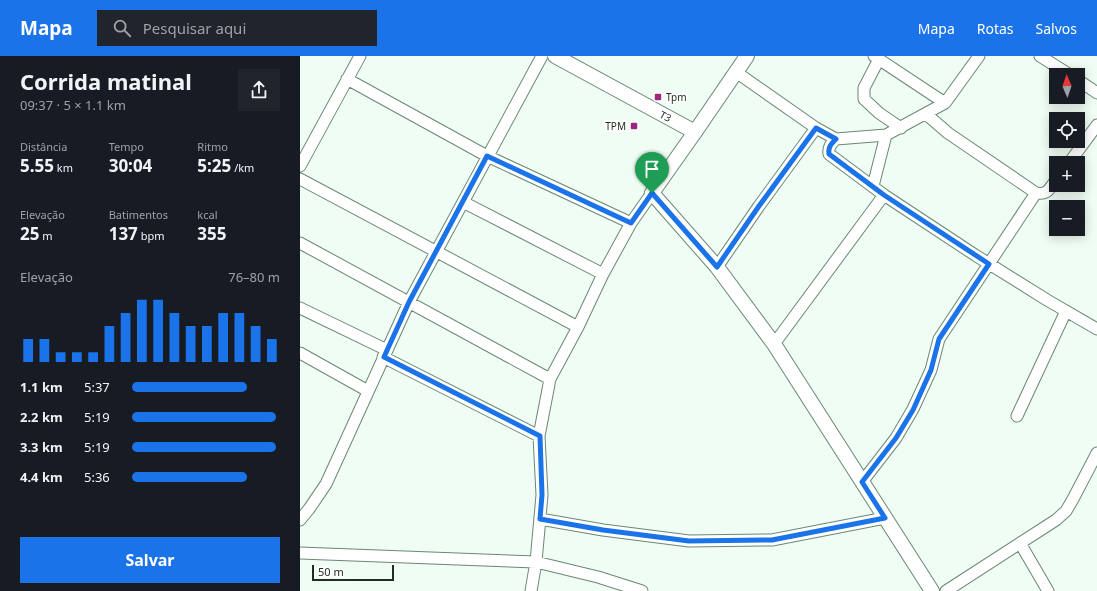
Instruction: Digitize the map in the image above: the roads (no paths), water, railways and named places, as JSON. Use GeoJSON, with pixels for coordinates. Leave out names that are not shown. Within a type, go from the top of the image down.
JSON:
{"type":"FeatureCollection","features":[{"type":"Feature","properties":{"kind":"street"},"geometry":{"type":"LineString","coordinates":[[300,166],[360,56]]}},
{"type":"Feature","properties":{"kind":"street"},"geometry":{"type":"LineString","coordinates":[[300,520],[326,484],[409,302],[542,56]]}},
{"type":"Feature","properties":{"kind":"street","name":"T3"},"geometry":{"type":"LineString","coordinates":[[555,56],[696,132]]}},
{"type":"Feature","properties":{"kind":"street"},"geometry":{"type":"LineString","coordinates":[[531,591],[536,562],[542,495],[540,436],[550,378],[631,223],[696,132],[747,56]]}},
{"type":"Feature","properties":{"kind":"street"},"geometry":{"type":"LineString","coordinates":[[736,72],[816,128],[836,139],[886,135],[945,104],[979,56]]}},
{"type":"Feature","properties":{"kind":"street"},"geometry":{"type":"LineString","coordinates":[[1040,56],[1059,68]]}},
{"type":"Feature","properties":{"kind":"street"},"geometry":{"type":"LineString","coordinates":[[901,128],[879,113],[864,99],[864,88],[876,58],[945,104]]}},
{"type":"Feature","properties":{"kind":"street"},"geometry":{"type":"LineString","coordinates":[[347,80],[487,156],[631,223]]}},
{"type":"Feature","properties":{"kind":"street"},"geometry":{"type":"LineString","coordinates":[[1085,85],[1097,93]]}},
{"type":"Feature","properties":{"kind":"street"},"geometry":{"type":"LineString","coordinates":[[926,114],[948,133],[1036,193],[1046,193],[1049,189]]}},
{"type":"Feature","properties":{"kind":"street"},"geometry":{"type":"LineString","coordinates":[[1074,156],[1097,125]]}},
{"type":"Feature","properties":{"kind":"street"},"geometry":{"type":"LineString","coordinates":[[717,267],[816,128]]}},
{"type":"Feature","properties":{"kind":"street"},"geometry":{"type":"LineString","coordinates":[[873,186],[886,135]]}},
{"type":"Feature","properties":{"kind":"street"},"geometry":{"type":"LineString","coordinates":[[836,139],[828,150],[829,154],[884,195],[989,264],[1097,329]]}},
{"type":"Feature","properties":{"kind":"street"},"geometry":{"type":"LineString","coordinates":[[300,179],[578,327]]}},
{"type":"Feature","properties":{"kind":"street"},"geometry":{"type":"LineString","coordinates":[[652,193],[717,267],[774,344],[932,591]]}},
{"type":"Feature","properties":{"kind":"street"},"geometry":{"type":"LineString","coordinates":[[862,482],[896,438],[913,410],[931,370],[939,339],[1036,193]]}},
{"type":"Feature","properties":{"kind":"street"},"geometry":{"type":"LineString","coordinates":[[774,344],[884,195]]}},
{"type":"Feature","properties":{"kind":"street"},"geometry":{"type":"LineString","coordinates":[[463,202],[603,274]]}},
{"type":"Feature","properties":{"kind":"street"},"geometry":{"type":"LineString","coordinates":[[300,243],[550,378]]}},
{"type":"Feature","properties":{"kind":"street"},"geometry":{"type":"LineString","coordinates":[[300,308],[540,436]]}},
{"type":"Feature","properties":{"kind":"street"},"geometry":{"type":"LineString","coordinates":[[1017,416],[1066,311]]}},
{"type":"Feature","properties":{"kind":"street"},"geometry":{"type":"LineString","coordinates":[[300,353],[368,390]]}},
{"type":"Feature","properties":{"kind":"street"},"geometry":{"type":"LineString","coordinates":[[946,591],[1056,520],[1066,511],[1097,453]]}},
{"type":"Feature","properties":{"kind":"street"},"geometry":{"type":"LineString","coordinates":[[540,519],[603,530],[689,541],[772,540],[885,518]]}},
{"type":"Feature","properties":{"kind":"street"},"geometry":{"type":"LineString","coordinates":[[1020,543],[1048,591]]}},
{"type":"Feature","properties":{"kind":"street"},"geometry":{"type":"LineString","coordinates":[[300,553],[536,562],[598,577],[630,589],[642,591]]}},
{"type":"Feature","properties":{"kind":"place","name":"Tpm"},"geometry":{"type":"Point","coordinates":[658,97]}},
{"type":"Feature","properties":{"kind":"place","name":"TPM"},"geometry":{"type":"Point","coordinates":[634,126]}}]}
